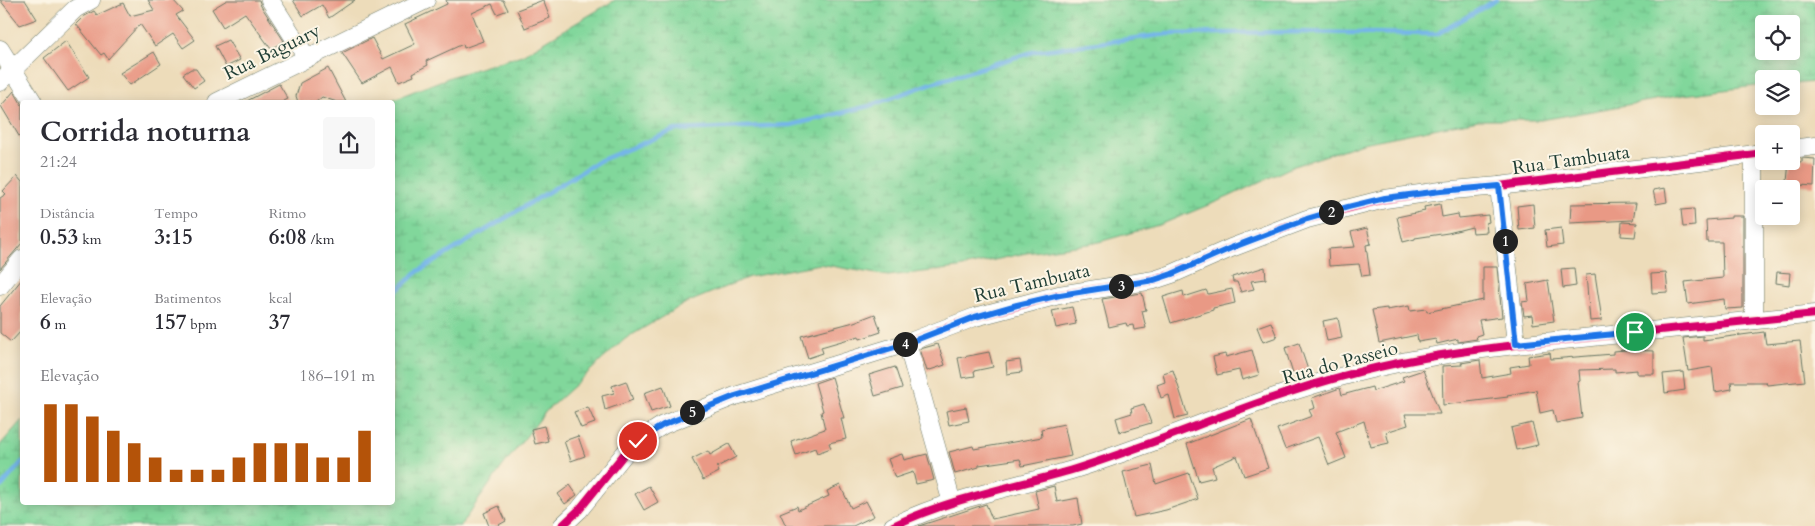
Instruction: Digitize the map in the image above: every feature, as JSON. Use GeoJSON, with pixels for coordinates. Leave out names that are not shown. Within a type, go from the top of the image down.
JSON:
{"type":"FeatureCollection","features":[{"type":"Feature","properties":{"kind":"street"},"geometry":{"type":"LineString","coordinates":[[6,75],[76,9],[92,0]]}},
{"type":"Feature","properties":{"kind":"street"},"geometry":{"type":"LineString","coordinates":[[270,0],[307,58]]}},
{"type":"Feature","properties":{"kind":"street","name":"Rua Baguary"},"geometry":{"type":"LineString","coordinates":[[221,100],[426,0]]}},
{"type":"Feature","properties":{"kind":"street"},"geometry":{"type":"LineString","coordinates":[[0,49],[6,75],[31,100]]}},
{"type":"Feature","properties":{"kind":"street"},"geometry":{"type":"LineString","coordinates":[[1800,148],[1815,146]]}},
{"type":"Feature","properties":{"kind":"street","name":"Rua Tambuata"},"geometry":{"type":"LineString","coordinates":[[562,526],[579,510],[625,453],[638,441],[663,425],[735,396],[908,343],[975,317],[1060,295],[1154,280],[1307,219],[1385,198],[1499,186],[1755,154]]}},
{"type":"Feature","properties":{"kind":"street"},"geometry":{"type":"LineString","coordinates":[[1754,320],[1758,170]]}},
{"type":"Feature","properties":{"kind":"street"},"geometry":{"type":"LineString","coordinates":[[1499,186],[1516,344]]}},
{"type":"Feature","properties":{"kind":"street"},"geometry":{"type":"LineString","coordinates":[[0,286],[20,262]]}},
{"type":"Feature","properties":{"kind":"street","name":"Rua do Passeio"},"geometry":{"type":"LineString","coordinates":[[893,526],[952,503],[1076,468],[1207,423],[1288,392],[1352,373],[1420,359],[1516,344],[1815,314]]}},
{"type":"Feature","properties":{"kind":"street"},"geometry":{"type":"LineString","coordinates":[[908,343],[952,503]]}},
{"type":"Feature","properties":{"kind":"green space"},"geometry":{"type":"Polygon","coordinates":[[[615,0],[1815,0],[1815,82],[1800,83],[1800,70],[1755,70],[1755,86],[1683,95],[1541,120],[1478,120],[1363,143],[1294,166],[1228,197],[1162,224],[1095,243],[1026,253],[958,268],[888,276],[820,264],[749,277],[684,304],[625,339],[547,410],[502,467],[460,526],[0,526],[0,445],[20,422],[20,505],[395,505],[395,100],[391,100],[453,76],[522,55],[615,0]]]}},
{"type":"Feature","properties":{"kind":"building"},"geometry":{"type":"Polygon","coordinates":[[[0,0],[25,0],[37,19],[20,25],[0,0]]]}},
{"type":"Feature","properties":{"kind":"building"},"geometry":{"type":"Polygon","coordinates":[[[148,0],[173,0],[183,11],[176,15],[195,40],[183,48],[173,34],[155,46],[140,24],[108,59],[104,53],[101,55],[76,24],[83,17],[94,11],[97,15],[123,3],[130,16],[154,10],[148,0]]]}},
{"type":"Feature","properties":{"kind":"building"},"geometry":{"type":"Polygon","coordinates":[[[227,0],[259,0],[284,41],[271,49],[245,13],[223,27],[212,9],[227,0]]]}},
{"type":"Feature","properties":{"kind":"building"},"geometry":{"type":"Polygon","coordinates":[[[293,0],[355,0],[329,18],[322,5],[303,16],[293,0]]]}},
{"type":"Feature","properties":{"kind":"building"},"geometry":{"type":"Polygon","coordinates":[[[446,0],[503,0],[508,10],[497,14],[492,4],[472,13],[483,41],[464,48],[463,44],[426,61],[428,65],[413,73],[414,76],[399,82],[392,67],[362,83],[342,53],[372,38],[383,59],[415,44],[405,24],[447,4],[446,0]]]}},
{"type":"Feature","properties":{"kind":"building"},"geometry":{"type":"Polygon","coordinates":[[[543,0],[550,18],[525,28],[517,10],[543,0]]]}},
{"type":"Feature","properties":{"kind":"building"},"geometry":{"type":"Polygon","coordinates":[[[228,40],[240,60],[226,67],[215,46],[228,40]]]}},
{"type":"Feature","properties":{"kind":"building"},"geometry":{"type":"Polygon","coordinates":[[[66,41],[89,77],[68,91],[44,58],[66,41]]]}},
{"type":"Feature","properties":{"kind":"building"},"geometry":{"type":"Polygon","coordinates":[[[154,52],[161,64],[130,85],[120,73],[154,52]]]}},
{"type":"Feature","properties":{"kind":"building"},"geometry":{"type":"Polygon","coordinates":[[[328,68],[345,100],[331,100],[322,97],[318,100],[297,100],[296,96],[300,83],[328,68]]]}},
{"type":"Feature","properties":{"kind":"building"},"geometry":{"type":"Polygon","coordinates":[[[191,69],[196,69],[204,81],[194,88],[183,74],[191,69]]]}},
{"type":"Feature","properties":{"kind":"building"},"geometry":{"type":"Polygon","coordinates":[[[279,84],[288,99],[286,100],[249,100],[279,84]]]}},
{"type":"Feature","properties":{"kind":"building"},"geometry":{"type":"Polygon","coordinates":[[[14,91],[20,102],[20,138],[1,106],[14,91]]]}},
{"type":"Feature","properties":{"kind":"building"},"geometry":{"type":"Polygon","coordinates":[[[1802,158],[1815,159],[1814,186],[1800,185],[1800,180],[1787,180],[1788,170],[1800,170],[1800,162],[1802,162],[1802,158]]]}},
{"type":"Feature","properties":{"kind":"building"},"geometry":{"type":"Polygon","coordinates":[[[17,176],[20,180],[20,245],[0,269],[0,198],[6,194],[3,191],[17,176]]]}},
{"type":"Feature","properties":{"kind":"building"},"geometry":{"type":"Polygon","coordinates":[[[1665,188],[1667,202],[1656,204],[1653,190],[1665,188]]]}},
{"type":"Feature","properties":{"kind":"building"},"geometry":{"type":"Polygon","coordinates":[[[1636,203],[1633,220],[1570,223],[1571,204],[1636,203]]]}},
{"type":"Feature","properties":{"kind":"building"},"geometry":{"type":"Polygon","coordinates":[[[1440,204],[1442,217],[1458,214],[1459,218],[1488,215],[1489,222],[1486,223],[1487,232],[1473,233],[1472,227],[1403,242],[1397,217],[1425,211],[1424,207],[1440,204]]]}},
{"type":"Feature","properties":{"kind":"building"},"geometry":{"type":"Polygon","coordinates":[[[1533,204],[1535,228],[1519,230],[1517,206],[1533,204]]]}},
{"type":"Feature","properties":{"kind":"building"},"geometry":{"type":"Polygon","coordinates":[[[1694,209],[1695,226],[1683,227],[1681,210],[1694,209]]]}},
{"type":"Feature","properties":{"kind":"building"},"geometry":{"type":"Polygon","coordinates":[[[1731,216],[1743,216],[1743,308],[1725,309],[1724,299],[1688,304],[1685,282],[1723,278],[1722,242],[1707,242],[1706,220],[1731,218],[1731,216]]]}},
{"type":"Feature","properties":{"kind":"building"},"geometry":{"type":"Polygon","coordinates":[[[1622,222],[1637,223],[1635,237],[1621,236],[1622,222]]]}},
{"type":"Feature","properties":{"kind":"building"},"geometry":{"type":"Polygon","coordinates":[[[1367,228],[1371,244],[1366,245],[1370,275],[1362,276],[1359,264],[1329,266],[1328,249],[1355,247],[1351,232],[1367,228]]]}},
{"type":"Feature","properties":{"kind":"building"},"geometry":{"type":"Polygon","coordinates":[[[1561,228],[1563,245],[1547,247],[1545,230],[1561,228]]]}},
{"type":"Feature","properties":{"kind":"building"},"geometry":{"type":"Polygon","coordinates":[[[1265,267],[1266,279],[1251,281],[1254,289],[1241,292],[1237,282],[1233,282],[1232,277],[1265,267]]]}},
{"type":"Feature","properties":{"kind":"building"},"geometry":{"type":"Polygon","coordinates":[[[1483,267],[1497,267],[1502,317],[1479,320],[1482,334],[1476,336],[1477,339],[1458,342],[1458,339],[1437,344],[1436,339],[1418,342],[1417,335],[1379,343],[1372,310],[1387,308],[1387,310],[1409,306],[1410,311],[1426,309],[1427,312],[1483,300],[1483,267]]]}},
{"type":"Feature","properties":{"kind":"building"},"geometry":{"type":"Polygon","coordinates":[[[1574,268],[1576,286],[1563,288],[1561,269],[1574,268]]]}},
{"type":"Feature","properties":{"kind":"building"},"geometry":{"type":"Polygon","coordinates":[[[1777,272],[1790,273],[1789,285],[1776,283],[1777,272]]]}},
{"type":"Feature","properties":{"kind":"building"},"geometry":{"type":"Polygon","coordinates":[[[1666,273],[1668,292],[1652,293],[1651,274],[1666,273]]]}},
{"type":"Feature","properties":{"kind":"building"},"geometry":{"type":"Polygon","coordinates":[[[1595,274],[1602,320],[1590,321],[1586,275],[1595,274]]]}},
{"type":"Feature","properties":{"kind":"building"},"geometry":{"type":"Polygon","coordinates":[[[1548,280],[1554,321],[1533,324],[1532,315],[1524,316],[1522,302],[1529,301],[1527,284],[1548,280]]]}},
{"type":"Feature","properties":{"kind":"building"},"geometry":{"type":"Polygon","coordinates":[[[20,281],[20,332],[11,342],[0,333],[0,306],[20,281]]]}},
{"type":"Feature","properties":{"kind":"building"},"geometry":{"type":"Polygon","coordinates":[[[1232,289],[1235,303],[1213,308],[1213,310],[1171,323],[1163,297],[1183,291],[1184,297],[1206,290],[1208,294],[1232,289]]]}},
{"type":"Feature","properties":{"kind":"building"},"geometry":{"type":"Polygon","coordinates":[[[1142,293],[1146,310],[1142,311],[1146,328],[1134,330],[1133,325],[1127,326],[1126,323],[1109,327],[1102,299],[1142,293]]]}},
{"type":"Feature","properties":{"kind":"building"},"geometry":{"type":"Polygon","coordinates":[[[1072,307],[1076,324],[1056,328],[1052,311],[1072,307]]]}},
{"type":"Feature","properties":{"kind":"building"},"geometry":{"type":"Polygon","coordinates":[[[875,314],[881,332],[860,339],[859,336],[821,347],[823,353],[808,358],[801,336],[854,322],[875,314]]]}},
{"type":"Feature","properties":{"kind":"building"},"geometry":{"type":"Polygon","coordinates":[[[1338,318],[1342,338],[1327,341],[1323,321],[1338,318]]]}},
{"type":"Feature","properties":{"kind":"building"},"geometry":{"type":"Polygon","coordinates":[[[1271,322],[1277,337],[1263,342],[1257,327],[1271,322]]]}},
{"type":"Feature","properties":{"kind":"building"},"geometry":{"type":"Polygon","coordinates":[[[1764,332],[1766,344],[1800,341],[1805,381],[1767,385],[1766,382],[1731,382],[1732,389],[1715,392],[1712,367],[1688,371],[1683,338],[1703,336],[1703,340],[1764,332]]]}},
{"type":"Feature","properties":{"kind":"building"},"geometry":{"type":"Polygon","coordinates":[[[1299,343],[1308,370],[1293,374],[1285,348],[1299,343]]]}},
{"type":"Feature","properties":{"kind":"building"},"geometry":{"type":"Polygon","coordinates":[[[938,344],[945,365],[927,371],[920,349],[938,344]]]}},
{"type":"Feature","properties":{"kind":"building"},"geometry":{"type":"Polygon","coordinates":[[[1252,350],[1259,375],[1242,380],[1239,370],[1217,375],[1213,357],[1225,354],[1226,357],[1252,350]]]}},
{"type":"Feature","properties":{"kind":"building"},"geometry":{"type":"Polygon","coordinates":[[[1613,351],[1654,351],[1654,374],[1637,374],[1637,370],[1615,372],[1615,369],[1579,370],[1580,381],[1578,382],[1582,418],[1556,423],[1553,410],[1540,413],[1536,390],[1507,395],[1508,397],[1443,405],[1442,366],[1462,365],[1461,363],[1480,360],[1482,378],[1511,373],[1510,367],[1529,364],[1528,356],[1550,353],[1551,359],[1613,354],[1613,351]]]}},
{"type":"Feature","properties":{"kind":"building"},"geometry":{"type":"Polygon","coordinates":[[[989,352],[993,367],[974,371],[975,376],[962,378],[958,358],[989,352]]]}},
{"type":"Feature","properties":{"kind":"building"},"geometry":{"type":"Polygon","coordinates":[[[1020,360],[1022,372],[1007,374],[1006,362],[1020,360]]]}},
{"type":"Feature","properties":{"kind":"building"},"geometry":{"type":"Polygon","coordinates":[[[895,367],[902,388],[875,396],[869,375],[895,367]]]}},
{"type":"Feature","properties":{"kind":"building"},"geometry":{"type":"Polygon","coordinates":[[[1173,370],[1188,416],[1175,419],[1169,395],[1161,398],[1157,385],[1165,382],[1163,373],[1173,370]]]}},
{"type":"Feature","properties":{"kind":"building"},"geometry":{"type":"Polygon","coordinates":[[[1423,370],[1440,414],[1405,414],[1408,425],[1386,432],[1389,443],[1371,447],[1364,421],[1336,432],[1346,458],[1329,465],[1318,437],[1285,449],[1277,429],[1312,416],[1309,410],[1315,408],[1312,398],[1340,388],[1342,395],[1372,387],[1373,391],[1404,381],[1402,377],[1423,370]]]}},
{"type":"Feature","properties":{"kind":"building"},"geometry":{"type":"Polygon","coordinates":[[[1683,372],[1685,390],[1665,393],[1663,374],[1683,372]]]}},
{"type":"Feature","properties":{"kind":"building"},"geometry":{"type":"Polygon","coordinates":[[[832,377],[844,418],[841,418],[846,439],[829,443],[831,448],[817,453],[815,448],[796,455],[791,441],[825,429],[821,412],[823,411],[815,383],[832,377]]]}},
{"type":"Feature","properties":{"kind":"building"},"geometry":{"type":"Polygon","coordinates":[[[626,381],[633,400],[605,410],[602,396],[614,393],[612,386],[626,381]]]}},
{"type":"Feature","properties":{"kind":"building"},"geometry":{"type":"Polygon","coordinates":[[[663,386],[670,406],[651,412],[644,393],[663,386]]]}},
{"type":"Feature","properties":{"kind":"building"},"geometry":{"type":"Polygon","coordinates":[[[1144,404],[1151,423],[1120,432],[1116,418],[1132,413],[1131,408],[1144,404]]]}},
{"type":"Feature","properties":{"kind":"building"},"geometry":{"type":"Polygon","coordinates":[[[588,407],[595,423],[581,428],[574,412],[588,407]]]}},
{"type":"Feature","properties":{"kind":"building"},"geometry":{"type":"Polygon","coordinates":[[[966,407],[969,421],[949,425],[946,411],[966,407]]]}},
{"type":"Feature","properties":{"kind":"building"},"geometry":{"type":"Polygon","coordinates":[[[1251,419],[1268,468],[1244,476],[1237,456],[1212,467],[1215,477],[1199,481],[1187,444],[1251,419]]]}},
{"type":"Feature","properties":{"kind":"building"},"geometry":{"type":"Polygon","coordinates":[[[1532,423],[1538,445],[1516,450],[1511,428],[1532,423]]]}},
{"type":"Feature","properties":{"kind":"building"},"geometry":{"type":"Polygon","coordinates":[[[1064,424],[1071,456],[1022,466],[1020,459],[979,465],[979,467],[955,474],[949,452],[973,446],[974,449],[1042,437],[1041,429],[1064,424]]]}},
{"type":"Feature","properties":{"kind":"building"},"geometry":{"type":"Polygon","coordinates":[[[544,426],[548,441],[535,444],[531,429],[544,426]]]}},
{"type":"Feature","properties":{"kind":"building"},"geometry":{"type":"Polygon","coordinates":[[[578,436],[585,456],[571,461],[564,441],[578,436]]]}},
{"type":"Feature","properties":{"kind":"building"},"geometry":{"type":"Polygon","coordinates":[[[729,444],[736,457],[717,467],[719,472],[703,480],[692,459],[708,451],[710,455],[729,444]]]}},
{"type":"Feature","properties":{"kind":"building"},"geometry":{"type":"Polygon","coordinates":[[[902,454],[904,460],[927,454],[934,480],[916,484],[913,472],[895,478],[888,459],[902,454]]]}},
{"type":"Feature","properties":{"kind":"building"},"geometry":{"type":"Polygon","coordinates":[[[1152,465],[1156,484],[1189,473],[1198,499],[1166,510],[1134,517],[1123,472],[1152,465]]]}},
{"type":"Feature","properties":{"kind":"building"},"geometry":{"type":"Polygon","coordinates":[[[570,485],[577,495],[565,504],[558,494],[570,485]]]}},
{"type":"Feature","properties":{"kind":"building"},"geometry":{"type":"Polygon","coordinates":[[[840,485],[851,508],[866,501],[874,516],[853,526],[786,526],[780,513],[797,506],[798,510],[829,496],[827,491],[840,485]]]}},
{"type":"Feature","properties":{"kind":"building"},"geometry":{"type":"Polygon","coordinates":[[[649,486],[658,502],[644,510],[635,494],[649,486]]]}},
{"type":"Feature","properties":{"kind":"building"},"geometry":{"type":"Polygon","coordinates":[[[1054,486],[1057,502],[1078,498],[1082,524],[1073,526],[919,526],[986,504],[992,519],[1039,509],[1035,491],[1054,486]]]}},
{"type":"Feature","properties":{"kind":"building"},"geometry":{"type":"Polygon","coordinates":[[[499,506],[506,521],[497,526],[489,526],[484,513],[499,506]]]}},
{"type":"Feature","properties":{"kind":"waterway"},"geometry":{"type":"LineString","coordinates":[[395,292],[417,272],[599,161],[675,130],[791,125],[869,106],[935,82],[1036,51],[1168,34],[1288,32],[1437,34],[1496,0]]}},
{"type":"Feature","properties":{"kind":"waterway"},"geometry":{"type":"LineString","coordinates":[[0,488],[20,464]]}},
{"type":"Feature","properties":{"kind":"cycle path"},"geometry":{"type":"LineString","coordinates":[[562,526],[579,510],[625,453],[638,441],[663,425],[735,396],[907,343],[975,317],[1059,295],[1154,280],[1307,219],[1385,199],[1755,154]]}},
{"type":"Feature","properties":{"kind":"cycle path"},"geometry":{"type":"LineString","coordinates":[[893,526],[960,500],[1110,458],[1281,395],[1351,374],[1410,360],[1501,347],[1815,314]]}},
{"type":"Feature","properties":{"kind":"route"},"geometry":{"type":"LineString","coordinates":[[638,441],[663,425],[735,396],[908,343],[975,317],[1060,295],[1128,286],[1154,280],[1307,219],[1385,198],[1441,191],[1499,186],[1516,344],[1635,332]]}}]}
